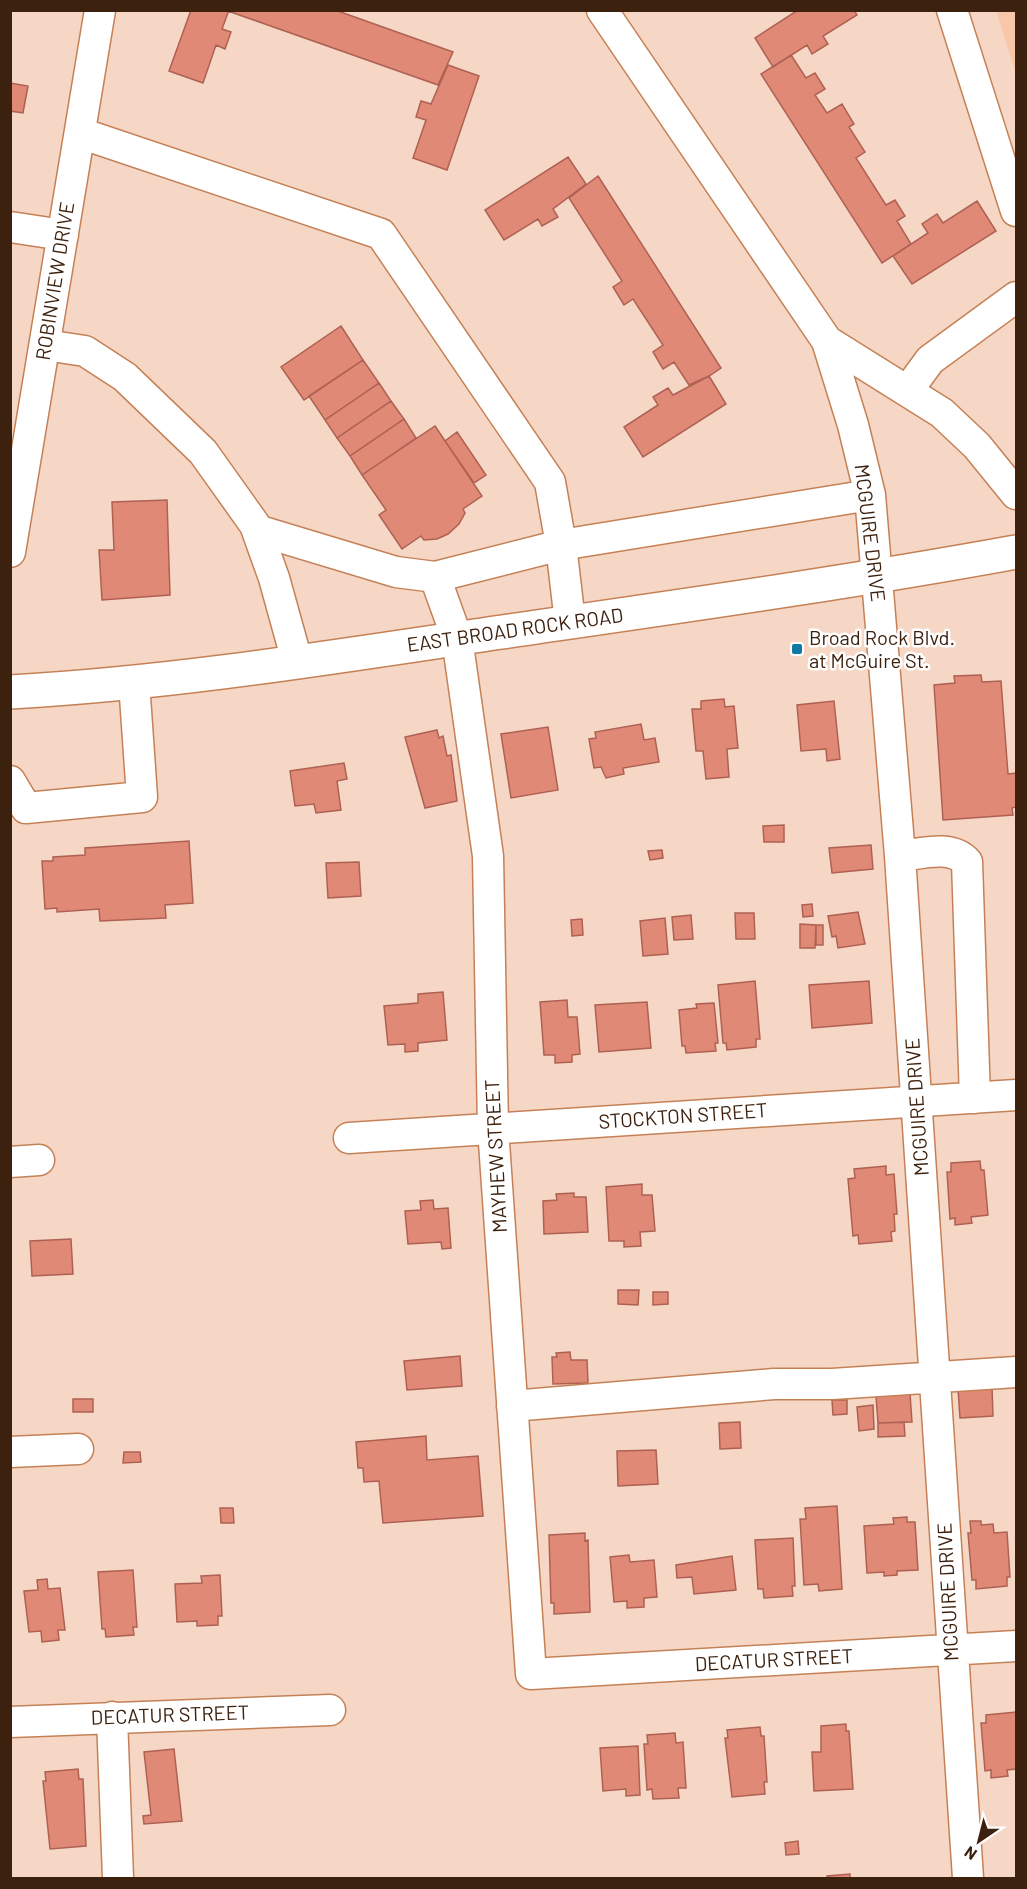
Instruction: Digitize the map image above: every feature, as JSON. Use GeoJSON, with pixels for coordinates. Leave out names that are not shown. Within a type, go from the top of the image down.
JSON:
{"type":"FeatureCollection","features":[{"type":"Feature","properties":{"kind":"main road","name":"EAST BROAD ROCK ROAD"},"geometry":{"type":"LineString","coordinates":[[10,692],[134,682],[297,661],[878,577],[1017,552]]}},
{"type":"Feature","properties":{"kind":"street","name":"ROBINVIEW DRIVE"},"geometry":{"type":"LineString","coordinates":[[10,552],[14,514],[45,345],[100,10]]}},
{"type":"Feature","properties":{"kind":"street"},"geometry":{"type":"LineString","coordinates":[[952,10],[1017,212]]}},
{"type":"Feature","properties":{"kind":"street","name":"MCGUIRE DRIVE"},"geometry":{"type":"LineString","coordinates":[[601,12],[828,341],[853,425],[870,495],[900,856],[968,1878]]}},
{"type":"Feature","properties":{"kind":"street"},"geometry":{"type":"LineString","coordinates":[[80,133],[381,234],[550,482],[561,545],[570,622]]}},
{"type":"Feature","properties":{"kind":"street"},"geometry":{"type":"LineString","coordinates":[[10,227],[63,235]]}},
{"type":"Feature","properties":{"kind":"street"},"geometry":{"type":"LineString","coordinates":[[908,390],[930,360],[1017,297]]}},
{"type":"Feature","properties":{"kind":"street","name":"MCGUIRE DRIVE"},"geometry":{"type":"LineString","coordinates":[[828,341],[942,413],[977,446],[1017,495]]}},
{"type":"Feature","properties":{"kind":"street"},"geometry":{"type":"LineString","coordinates":[[45,345],[85,351],[125,377],[203,452],[257,530],[274,578],[297,661]]}},
{"type":"Feature","properties":{"kind":"street"},"geometry":{"type":"LineString","coordinates":[[257,530],[396,572],[435,576],[561,545],[870,495]]}},
{"type":"Feature","properties":{"kind":"street","name":"MAYHEW STREET"},"geometry":{"type":"LineString","coordinates":[[435,576],[457,638],[488,856],[493,1128],[531,1674]]}},
{"type":"Feature","properties":{"kind":"street"},"geometry":{"type":"LineString","coordinates":[[10,782],[26,808],[142,797],[134,682]]}},
{"type":"Feature","properties":{"kind":"street"},"geometry":{"type":"LineString","coordinates":[[900,856],[943,851],[960,855],[967,862],[975,1098]]}},
{"type":"Feature","properties":{"kind":"street","name":"STOCKTON STREET"},"geometry":{"type":"LineString","coordinates":[[349,1138],[1017,1095]]}},
{"type":"Feature","properties":{"kind":"street"},"geometry":{"type":"LineString","coordinates":[[512,1406],[774,1384],[832,1384],[1017,1372]]}},
{"type":"Feature","properties":{"kind":"street"},"geometry":{"type":"LineString","coordinates":[[10,1452],[78,1449]]}},
{"type":"Feature","properties":{"kind":"street","name":"DECATUR STREET"},"geometry":{"type":"LineString","coordinates":[[531,1674],[1017,1646]]}},
{"type":"Feature","properties":{"kind":"street","name":"DECATUR STREET"},"geometry":{"type":"LineString","coordinates":[[10,1722],[330,1710]]}},
{"type":"Feature","properties":{"kind":"street"},"geometry":{"type":"LineString","coordinates":[[112,1717],[118,1878]]}},
{"type":"Feature","properties":{"kind":"shaded area"},"geometry":{"type":"Polygon","coordinates":[[[996,11],[1016,11],[1016,74],[996,11]]]}},
{"type":"Feature","properties":{"kind":"building"},"geometry":{"type":"Polygon","coordinates":[[[191,10],[229,10],[222,29],[231,32],[225,49],[216,45],[203,83],[169,71],[191,10]]]}},
{"type":"Feature","properties":{"kind":"building"},"geometry":{"type":"Polygon","coordinates":[[[335,10],[453,52],[438,85],[228,11],[335,10]]]}},
{"type":"Feature","properties":{"kind":"building"},"geometry":{"type":"Polygon","coordinates":[[[798,10],[854,10],[857,15],[823,36],[828,44],[812,54],[807,45],[773,67],[755,38],[798,10]]]}},
{"type":"Feature","properties":{"kind":"building"},"geometry":{"type":"Polygon","coordinates":[[[791,55],[806,78],[815,73],[825,89],[815,95],[827,113],[842,104],[854,124],[849,127],[865,152],[856,158],[886,205],[895,200],[905,216],[897,221],[911,244],[882,263],[761,74],[791,55]]]}},
{"type":"Feature","properties":{"kind":"building"},"geometry":{"type":"Polygon","coordinates":[[[448,65],[479,76],[447,170],[413,158],[426,120],[416,117],[421,101],[431,104],[448,65]]]}},
{"type":"Feature","properties":{"kind":"building"},"geometry":{"type":"Polygon","coordinates":[[[10,83],[28,86],[23,113],[10,111],[10,83]]]}},
{"type":"Feature","properties":{"kind":"building"},"geometry":{"type":"Polygon","coordinates":[[[568,157],[586,184],[553,209],[558,217],[542,226],[538,219],[504,240],[485,210],[568,157]]]}},
{"type":"Feature","properties":{"kind":"building"},"geometry":{"type":"Polygon","coordinates":[[[598,176],[721,368],[709,376],[689,385],[674,362],[663,369],[653,352],[663,345],[633,299],[624,305],[613,287],[622,281],[569,198],[598,176]]]}},
{"type":"Feature","properties":{"kind":"building"},"geometry":{"type":"Polygon","coordinates":[[[977,201],[996,231],[912,284],[893,256],[928,233],[922,224],[937,214],[943,223],[977,201]]]}},
{"type":"Feature","properties":{"kind":"building"},"geometry":{"type":"Polygon","coordinates":[[[341,326],[363,360],[304,400],[281,367],[341,326]]]}},
{"type":"Feature","properties":{"kind":"building"},"geometry":{"type":"Polygon","coordinates":[[[363,360],[379,383],[325,420],[309,396],[363,360]]]}},
{"type":"Feature","properties":{"kind":"building"},"geometry":{"type":"Polygon","coordinates":[[[709,376],[726,404],[643,457],[624,427],[658,405],[653,397],[668,388],[673,395],[709,376]]]}},
{"type":"Feature","properties":{"kind":"building"},"geometry":{"type":"Polygon","coordinates":[[[379,383],[391,401],[337,438],[325,420],[379,383]]]}},
{"type":"Feature","properties":{"kind":"building"},"geometry":{"type":"Polygon","coordinates":[[[391,401],[404,419],[350,456],[337,438],[391,401]]]}},
{"type":"Feature","properties":{"kind":"building"},"geometry":{"type":"Polygon","coordinates":[[[404,419],[416,438],[362,475],[350,456],[404,419]]]}},
{"type":"Feature","properties":{"kind":"building"},"geometry":{"type":"Polygon","coordinates":[[[435,426],[482,496],[463,509],[465,513],[459,524],[448,534],[437,539],[424,540],[421,536],[402,549],[379,515],[386,510],[362,475],[435,426]]]}},
{"type":"Feature","properties":{"kind":"building"},"geometry":{"type":"Polygon","coordinates":[[[457,432],[486,475],[474,483],[445,441],[457,432]]]}},
{"type":"Feature","properties":{"kind":"building"},"geometry":{"type":"Polygon","coordinates":[[[167,500],[170,595],[102,600],[99,550],[114,550],[112,502],[167,500]]]}},
{"type":"Feature","properties":{"kind":"building"},"geometry":{"type":"Polygon","coordinates":[[[981,675],[982,682],[1001,681],[1008,774],[1016,773],[1016,807],[1012,808],[1013,815],[943,820],[934,685],[955,683],[954,676],[981,675]]]}},
{"type":"Feature","properties":{"kind":"building"},"geometry":{"type":"Polygon","coordinates":[[[724,699],[725,707],[734,706],[738,748],[727,749],[729,777],[706,779],[703,751],[696,751],[692,709],[701,709],[701,701],[724,699]]]}},
{"type":"Feature","properties":{"kind":"building"},"geometry":{"type":"Polygon","coordinates":[[[834,701],[840,759],[827,761],[826,749],[801,751],[797,705],[834,701]]]}},
{"type":"Feature","properties":{"kind":"building"},"geometry":{"type":"Polygon","coordinates":[[[641,724],[644,740],[655,738],[659,762],[623,768],[624,774],[606,778],[601,767],[594,768],[589,739],[596,738],[595,732],[641,724]]]}},
{"type":"Feature","properties":{"kind":"building"},"geometry":{"type":"Polygon","coordinates":[[[548,727],[558,790],[511,798],[501,734],[548,727]]]}},
{"type":"Feature","properties":{"kind":"building"},"geometry":{"type":"Polygon","coordinates":[[[437,730],[439,738],[443,736],[447,756],[451,755],[457,801],[425,808],[405,737],[437,730]]]}},
{"type":"Feature","properties":{"kind":"building"},"geometry":{"type":"Polygon","coordinates":[[[344,763],[347,779],[337,781],[341,810],[316,813],[314,804],[295,806],[290,771],[344,763]]]}},
{"type":"Feature","properties":{"kind":"building"},"geometry":{"type":"Polygon","coordinates":[[[784,825],[784,842],[764,842],[763,826],[784,825]]]}},
{"type":"Feature","properties":{"kind":"building"},"geometry":{"type":"Polygon","coordinates":[[[189,841],[193,903],[165,905],[166,918],[100,921],[99,909],[57,912],[57,908],[45,909],[42,861],[53,861],[53,857],[85,855],[85,848],[189,841]]]}},
{"type":"Feature","properties":{"kind":"building"},"geometry":{"type":"Polygon","coordinates":[[[871,845],[873,869],[832,873],[829,848],[871,845]]]}},
{"type":"Feature","properties":{"kind":"building"},"geometry":{"type":"Polygon","coordinates":[[[662,850],[663,858],[650,860],[648,851],[662,850]]]}},
{"type":"Feature","properties":{"kind":"building"},"geometry":{"type":"Polygon","coordinates":[[[359,862],[361,896],[328,898],[326,863],[359,862]]]}},
{"type":"Feature","properties":{"kind":"building"},"geometry":{"type":"Polygon","coordinates":[[[812,904],[813,916],[803,917],[802,905],[812,904]]]}},
{"type":"Feature","properties":{"kind":"building"},"geometry":{"type":"Polygon","coordinates":[[[858,912],[865,944],[838,948],[836,936],[832,937],[828,916],[858,912]]]}},
{"type":"Feature","properties":{"kind":"building"},"geometry":{"type":"Polygon","coordinates":[[[735,913],[754,913],[755,939],[736,939],[735,913]]]}},
{"type":"Feature","properties":{"kind":"building"},"geometry":{"type":"Polygon","coordinates":[[[691,915],[693,939],[674,940],[672,917],[691,915]]]}},
{"type":"Feature","properties":{"kind":"building"},"geometry":{"type":"Polygon","coordinates":[[[665,918],[668,954],[643,956],[640,921],[665,918]]]}},
{"type":"Feature","properties":{"kind":"building"},"geometry":{"type":"Polygon","coordinates":[[[582,919],[583,935],[572,936],[571,920],[582,919]]]}},
{"type":"Feature","properties":{"kind":"building"},"geometry":{"type":"Polygon","coordinates":[[[800,924],[816,925],[815,948],[800,948],[800,924]]]}},
{"type":"Feature","properties":{"kind":"building"},"geometry":{"type":"Polygon","coordinates":[[[816,925],[823,925],[823,945],[816,945],[816,925]]]}},
{"type":"Feature","properties":{"kind":"building"},"geometry":{"type":"Polygon","coordinates":[[[755,981],[760,1039],[756,1039],[756,1047],[727,1050],[726,1043],[723,1043],[718,985],[755,981]]]}},
{"type":"Feature","properties":{"kind":"building"},"geometry":{"type":"Polygon","coordinates":[[[869,981],[872,1023],[812,1028],[809,985],[869,981]]]}},
{"type":"Feature","properties":{"kind":"building"},"geometry":{"type":"Polygon","coordinates":[[[443,992],[447,1040],[418,1043],[418,1051],[405,1052],[405,1044],[388,1045],[384,1006],[418,1003],[418,994],[443,992]]]}},
{"type":"Feature","properties":{"kind":"building"},"geometry":{"type":"Polygon","coordinates":[[[567,1000],[568,1017],[577,1017],[580,1054],[572,1055],[572,1062],[555,1063],[555,1055],[544,1055],[540,1002],[567,1000]]]}},
{"type":"Feature","properties":{"kind":"building"},"geometry":{"type":"Polygon","coordinates":[[[647,1002],[651,1048],[599,1052],[595,1005],[647,1002]]]}},
{"type":"Feature","properties":{"kind":"building"},"geometry":{"type":"Polygon","coordinates":[[[714,1003],[718,1043],[715,1043],[716,1051],[686,1053],[685,1046],[682,1046],[679,1010],[697,1008],[696,1004],[714,1003]]]}},
{"type":"Feature","properties":{"kind":"building"},"geometry":{"type":"Polygon","coordinates":[[[980,1161],[981,1170],[984,1170],[988,1215],[971,1217],[972,1223],[955,1225],[955,1218],[950,1219],[947,1172],[951,1172],[951,1163],[980,1161]]]}},
{"type":"Feature","properties":{"kind":"building"},"geometry":{"type":"Polygon","coordinates":[[[886,1166],[886,1175],[894,1174],[897,1214],[894,1214],[895,1231],[891,1232],[892,1241],[859,1244],[858,1235],[853,1236],[848,1179],[855,1178],[854,1169],[886,1166]]]}},
{"type":"Feature","properties":{"kind":"building"},"geometry":{"type":"Polygon","coordinates":[[[642,1184],[642,1195],[652,1195],[655,1231],[640,1232],[641,1246],[624,1247],[624,1241],[609,1241],[606,1187],[642,1184]]]}},
{"type":"Feature","properties":{"kind":"building"},"geometry":{"type":"Polygon","coordinates":[[[574,1193],[574,1197],[586,1197],[588,1232],[544,1234],[543,1201],[557,1200],[556,1194],[574,1193]]]}},
{"type":"Feature","properties":{"kind":"building"},"geometry":{"type":"Polygon","coordinates":[[[433,1200],[434,1209],[448,1208],[451,1248],[442,1249],[441,1242],[408,1244],[405,1211],[421,1210],[420,1201],[433,1200]]]}},
{"type":"Feature","properties":{"kind":"building"},"geometry":{"type":"Polygon","coordinates":[[[71,1239],[73,1274],[32,1276],[30,1241],[71,1239]]]}},
{"type":"Feature","properties":{"kind":"building"},"geometry":{"type":"Polygon","coordinates":[[[618,1290],[639,1290],[638,1305],[618,1304],[618,1290]]]}},
{"type":"Feature","properties":{"kind":"building"},"geometry":{"type":"Polygon","coordinates":[[[653,1292],[668,1292],[668,1304],[653,1305],[653,1292]]]}},
{"type":"Feature","properties":{"kind":"building"},"geometry":{"type":"Polygon","coordinates":[[[570,1352],[571,1360],[587,1360],[588,1383],[553,1384],[552,1357],[557,1357],[556,1353],[570,1352]]]}},
{"type":"Feature","properties":{"kind":"building"},"geometry":{"type":"Polygon","coordinates":[[[460,1356],[462,1386],[407,1390],[404,1361],[460,1356]]]}},
{"type":"Feature","properties":{"kind":"building"},"geometry":{"type":"Polygon","coordinates":[[[992,1387],[993,1416],[960,1418],[958,1389],[992,1387]]]}},
{"type":"Feature","properties":{"kind":"building"},"geometry":{"type":"Polygon","coordinates":[[[910,1394],[912,1422],[878,1423],[876,1396],[910,1394]]]}},
{"type":"Feature","properties":{"kind":"building"},"geometry":{"type":"Polygon","coordinates":[[[73,1399],[93,1399],[93,1412],[73,1412],[73,1399]]]}},
{"type":"Feature","properties":{"kind":"building"},"geometry":{"type":"Polygon","coordinates":[[[832,1400],[847,1400],[847,1414],[833,1415],[832,1400]]]}},
{"type":"Feature","properties":{"kind":"building"},"geometry":{"type":"Polygon","coordinates":[[[873,1405],[874,1429],[859,1431],[857,1407],[873,1405]]]}},
{"type":"Feature","properties":{"kind":"building"},"geometry":{"type":"Polygon","coordinates":[[[740,1422],[741,1448],[720,1449],[719,1423],[740,1422]]]}},
{"type":"Feature","properties":{"kind":"building"},"geometry":{"type":"Polygon","coordinates":[[[904,1422],[905,1436],[878,1437],[878,1423],[904,1422]]]}},
{"type":"Feature","properties":{"kind":"building"},"geometry":{"type":"Polygon","coordinates":[[[426,1436],[427,1460],[478,1456],[483,1516],[383,1523],[379,1481],[364,1482],[363,1468],[358,1468],[356,1442],[426,1436]]]}},
{"type":"Feature","properties":{"kind":"building"},"geometry":{"type":"Polygon","coordinates":[[[656,1450],[658,1484],[618,1486],[617,1451],[656,1450]]]}},
{"type":"Feature","properties":{"kind":"building"},"geometry":{"type":"Polygon","coordinates":[[[124,1452],[140,1452],[141,1462],[123,1463],[124,1452]]]}},
{"type":"Feature","properties":{"kind":"building"},"geometry":{"type":"Polygon","coordinates":[[[837,1506],[842,1589],[819,1591],[818,1584],[804,1585],[800,1519],[806,1519],[805,1508],[837,1506]]]}},
{"type":"Feature","properties":{"kind":"building"},"geometry":{"type":"Polygon","coordinates":[[[220,1508],[233,1508],[234,1523],[221,1523],[220,1508]]]}},
{"type":"Feature","properties":{"kind":"building"},"geometry":{"type":"Polygon","coordinates":[[[907,1517],[907,1522],[915,1522],[918,1570],[897,1571],[897,1575],[884,1576],[884,1572],[867,1573],[864,1526],[894,1524],[893,1518],[907,1517]]]}},
{"type":"Feature","properties":{"kind":"building"},"geometry":{"type":"Polygon","coordinates":[[[970,1521],[981,1521],[981,1525],[993,1524],[994,1533],[1007,1532],[1010,1577],[1007,1577],[1007,1586],[976,1589],[976,1580],[972,1580],[968,1533],[971,1533],[970,1521]]]}},
{"type":"Feature","properties":{"kind":"building"},"geometry":{"type":"Polygon","coordinates":[[[585,1533],[585,1541],[588,1540],[590,1612],[554,1614],[554,1603],[551,1603],[549,1535],[585,1533]]]}},
{"type":"Feature","properties":{"kind":"building"},"geometry":{"type":"Polygon","coordinates":[[[793,1538],[795,1586],[792,1586],[793,1596],[764,1598],[763,1589],[758,1589],[755,1540],[793,1538]]]}},
{"type":"Feature","properties":{"kind":"building"},"geometry":{"type":"Polygon","coordinates":[[[629,1555],[630,1562],[654,1560],[657,1597],[644,1598],[644,1607],[627,1608],[627,1601],[614,1602],[610,1557],[629,1555]]]}},
{"type":"Feature","properties":{"kind":"building"},"geometry":{"type":"Polygon","coordinates":[[[732,1556],[736,1590],[694,1594],[692,1577],[677,1578],[676,1565],[732,1556]]]}},
{"type":"Feature","properties":{"kind":"building"},"geometry":{"type":"Polygon","coordinates":[[[133,1570],[137,1627],[133,1627],[134,1635],[106,1637],[105,1629],[102,1629],[98,1572],[133,1570]]]}},
{"type":"Feature","properties":{"kind":"building"},"geometry":{"type":"Polygon","coordinates":[[[220,1575],[222,1616],[218,1616],[218,1625],[197,1626],[197,1621],[177,1622],[175,1584],[202,1583],[201,1576],[220,1575]]]}},
{"type":"Feature","properties":{"kind":"building"},"geometry":{"type":"Polygon","coordinates":[[[47,1579],[48,1589],[60,1588],[65,1630],[58,1630],[59,1640],[42,1642],[41,1631],[29,1632],[24,1591],[38,1590],[37,1580],[47,1579]]]}},
{"type":"Feature","properties":{"kind":"building"},"geometry":{"type":"Polygon","coordinates":[[[1016,1712],[1016,1769],[1007,1770],[1008,1776],[991,1778],[991,1770],[985,1771],[981,1723],[986,1723],[986,1715],[1016,1712]]]}},
{"type":"Feature","properties":{"kind":"building"},"geometry":{"type":"Polygon","coordinates":[[[846,1724],[846,1731],[849,1731],[853,1789],[814,1791],[812,1752],[821,1752],[821,1726],[846,1724]]]}},
{"type":"Feature","properties":{"kind":"building"},"geometry":{"type":"Polygon","coordinates":[[[760,1727],[761,1736],[764,1736],[767,1782],[764,1782],[765,1794],[732,1797],[725,1738],[728,1738],[727,1730],[760,1727]]]}},
{"type":"Feature","properties":{"kind":"building"},"geometry":{"type":"Polygon","coordinates":[[[675,1733],[676,1743],[683,1742],[686,1788],[678,1788],[679,1798],[653,1799],[652,1789],[647,1790],[644,1744],[648,1744],[647,1735],[675,1733]]]}},
{"type":"Feature","properties":{"kind":"building"},"geometry":{"type":"Polygon","coordinates":[[[638,1746],[640,1795],[626,1796],[626,1789],[603,1791],[600,1748],[638,1746]]]}},
{"type":"Feature","properties":{"kind":"building"},"geometry":{"type":"Polygon","coordinates":[[[174,1749],[182,1821],[144,1824],[143,1816],[151,1815],[144,1752],[174,1749]]]}},
{"type":"Feature","properties":{"kind":"building"},"geometry":{"type":"Polygon","coordinates":[[[78,1769],[79,1779],[83,1779],[86,1846],[50,1849],[43,1781],[46,1781],[45,1772],[78,1769]]]}},
{"type":"Feature","properties":{"kind":"building"},"geometry":{"type":"Polygon","coordinates":[[[798,1841],[799,1854],[786,1855],[785,1843],[798,1841]]]}},
{"type":"Feature","properties":{"kind":"building"},"geometry":{"type":"Polygon","coordinates":[[[850,1874],[850,1878],[827,1878],[827,1876],[850,1874]]]}},
{"type":"Feature","properties":{"kind":"place","name":"Broad Rock Blvd. at McGuire St."},"geometry":{"type":"Point","coordinates":[797,649]}}]}
